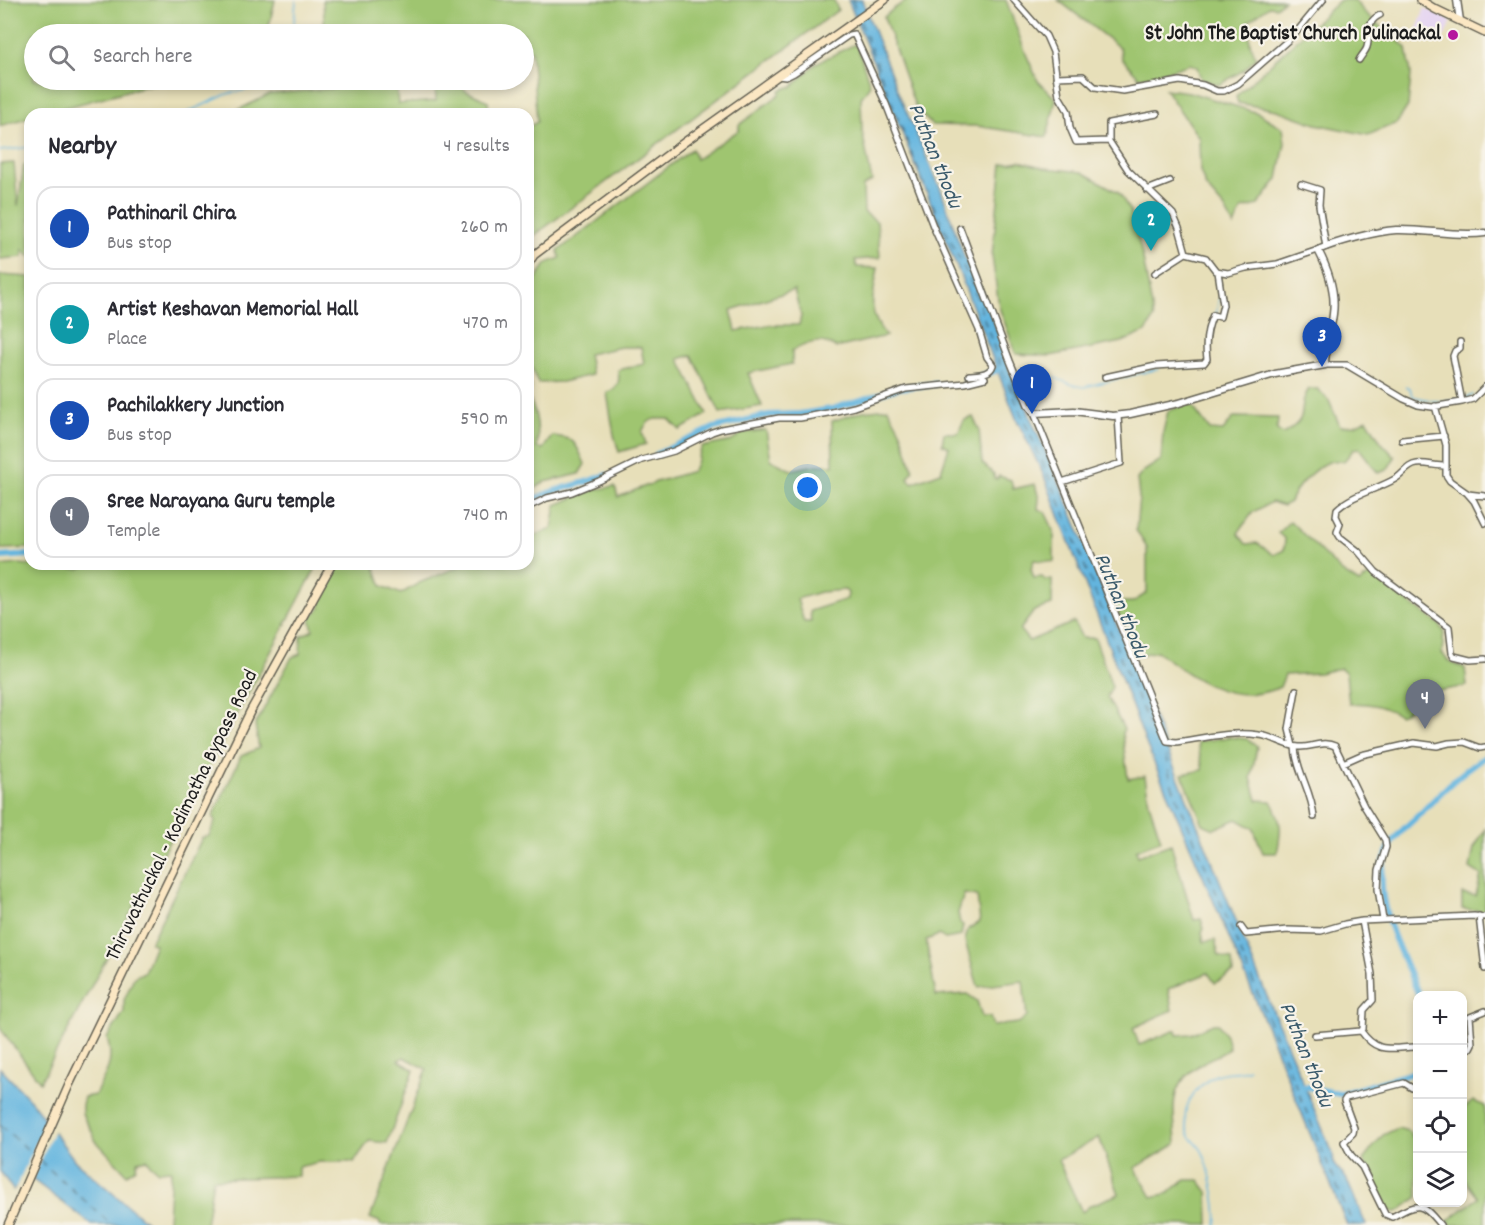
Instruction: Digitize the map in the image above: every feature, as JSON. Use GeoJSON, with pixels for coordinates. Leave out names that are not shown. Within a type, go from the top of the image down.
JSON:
{"type":"FeatureCollection","features":[{"type":"Feature","properties":{"kind":"main road"},"geometry":{"type":"LineString","coordinates":[[534,255],[686,141],[885,0]]}},
{"type":"Feature","properties":{"kind":"main road"},"geometry":{"type":"LineString","coordinates":[[1420,0],[1485,33]]}},
{"type":"Feature","properties":{"kind":"main road","name":"Thiruvathuckal - Kodimatha Bypass Road"},"geometry":{"type":"LineString","coordinates":[[8,1225],[69,1085],[250,712],[329,570]]}},
{"type":"Feature","properties":{"kind":"street"},"geometry":{"type":"LineString","coordinates":[[1014,0],[1046,36],[1053,52],[1059,96],[1068,111],[1070,128],[1076,141],[1109,141]]}},
{"type":"Feature","properties":{"kind":"street"},"geometry":{"type":"LineString","coordinates":[[1056,77],[1083,76],[1095,87],[1123,91],[1180,81],[1224,91],[1238,84],[1294,35],[1323,0]]}},
{"type":"Feature","properties":{"kind":"street"},"geometry":{"type":"LineString","coordinates":[[1457,0],[1460,21]]}},
{"type":"Feature","properties":{"kind":"street"},"geometry":{"type":"LineString","coordinates":[[1359,60],[1367,47],[1369,25],[1374,18],[1380,15]]}},
{"type":"Feature","properties":{"kind":"street"},"geometry":{"type":"LineString","coordinates":[[777,76],[786,77],[794,73],[849,35],[854,34],[886,104],[933,226],[979,330],[987,357],[993,365],[992,369],[986,373],[969,375]]}},
{"type":"Feature","properties":{"kind":"street"},"geometry":{"type":"LineString","coordinates":[[1157,114],[1109,123],[1109,141],[1128,170],[1173,214],[1186,254]]}},
{"type":"Feature","properties":{"kind":"street"},"geometry":{"type":"LineString","coordinates":[[1147,190],[1170,181]]}},
{"type":"Feature","properties":{"kind":"street"},"geometry":{"type":"LineString","coordinates":[[1301,184],[1320,190],[1319,205],[1326,247]]}},
{"type":"Feature","properties":{"kind":"street"},"geometry":{"type":"LineString","coordinates":[[960,228],[1028,405],[1034,413],[1165,740],[1176,742],[1236,733],[1262,735],[1294,747],[1303,748],[1323,744],[1335,746],[1378,833],[1384,840],[1386,847],[1379,870],[1378,889],[1385,920]]}},
{"type":"Feature","properties":{"kind":"street"},"geometry":{"type":"LineString","coordinates":[[1218,272],[1228,273],[1277,264],[1326,247],[1395,230],[1458,235],[1485,233]]}},
{"type":"Feature","properties":{"kind":"street"},"geometry":{"type":"LineString","coordinates":[[1318,250],[1333,291],[1333,312],[1325,352],[1325,365]]}},
{"type":"Feature","properties":{"kind":"street"},"geometry":{"type":"LineString","coordinates":[[1105,377],[1156,366],[1204,363],[1207,359],[1208,327],[1213,315],[1220,317],[1222,305],[1218,272],[1206,258],[1186,254],[1155,273]]}},
{"type":"Feature","properties":{"kind":"street"},"geometry":{"type":"LineString","coordinates":[[1460,342],[1460,348],[1453,356],[1462,402]]}},
{"type":"Feature","properties":{"kind":"street"},"geometry":{"type":"LineString","coordinates":[[1034,413],[1074,411],[1118,416],[1179,403],[1275,374],[1325,365],[1347,365],[1404,399],[1419,405],[1435,406],[1462,402],[1473,399],[1485,387]]}},
{"type":"Feature","properties":{"kind":"street"},"geometry":{"type":"LineString","coordinates":[[534,504],[547,498],[572,492],[642,460],[674,451],[721,429],[769,420],[828,413],[854,407],[906,389],[964,383],[985,378]]}},
{"type":"Feature","properties":{"kind":"street"},"geometry":{"type":"LineString","coordinates":[[1435,406],[1446,445],[1445,466],[1449,481],[1468,494],[1485,523]]}},
{"type":"Feature","properties":{"kind":"street"},"geometry":{"type":"LineString","coordinates":[[1062,482],[1121,463],[1118,416]]}},
{"type":"Feature","properties":{"kind":"street"},"geometry":{"type":"LineString","coordinates":[[1402,440],[1444,436]]}},
{"type":"Feature","properties":{"kind":"street"},"geometry":{"type":"LineString","coordinates":[[1445,466],[1416,464],[1407,467],[1404,473],[1394,480],[1345,501],[1336,509],[1336,516],[1340,524],[1337,532],[1376,572],[1449,627],[1454,657],[1470,660],[1485,659]]}},
{"type":"Feature","properties":{"kind":"street"},"geometry":{"type":"LineString","coordinates":[[1468,494],[1485,496]]}},
{"type":"Feature","properties":{"kind":"street"},"geometry":{"type":"LineString","coordinates":[[1296,690],[1289,729],[1314,817]]}},
{"type":"Feature","properties":{"kind":"street"},"geometry":{"type":"LineString","coordinates":[[1343,763],[1361,755],[1414,742],[1437,746],[1464,742],[1480,748],[1485,747]]}},
{"type":"Feature","properties":{"kind":"street"},"geometry":{"type":"LineString","coordinates":[[1241,927],[1246,934],[1288,930],[1313,932],[1362,921],[1482,916],[1485,969]]}},
{"type":"Feature","properties":{"kind":"street"},"geometry":{"type":"LineString","coordinates":[[1361,1031],[1364,1010],[1373,1000],[1372,974],[1362,921]]}},
{"type":"Feature","properties":{"kind":"street"},"geometry":{"type":"LineString","coordinates":[[1467,1048],[1470,1048],[1472,1044],[1470,1017],[1485,1011]]}},
{"type":"Feature","properties":{"kind":"street"},"geometry":{"type":"LineString","coordinates":[[1316,1035],[1361,1031]]}},
{"type":"Feature","properties":{"kind":"street"},"geometry":{"type":"LineString","coordinates":[[1361,1031],[1377,1048],[1413,1047]]}},
{"type":"Feature","properties":{"kind":"street"},"geometry":{"type":"LineString","coordinates":[[1413,1088],[1404,1083],[1346,1098],[1344,1101],[1354,1128],[1353,1133],[1344,1142],[1351,1155],[1362,1167],[1385,1214],[1392,1217],[1415,1205],[1421,1205],[1440,1225]]}},
{"type":"Feature","properties":{"kind":"shaded area"},"geometry":{"type":"Polygon","coordinates":[[[1425,8],[1452,21],[1445,35],[1438,42],[1425,40],[1416,32],[1425,8]]]}},
{"type":"Feature","properties":{"kind":"green space"},"geometry":{"type":"Polygon","coordinates":[[[0,0],[275,0],[269,24],[24,24],[24,90],[130,90],[64,108],[24,108],[24,119],[0,126],[0,0]]]}},
{"type":"Feature","properties":{"kind":"green space"},"geometry":{"type":"Polygon","coordinates":[[[323,0],[834,0],[838,10],[534,236],[534,124],[537,122],[534,86],[534,24],[324,24],[323,0]]]}},
{"type":"Feature","properties":{"kind":"green space"},"geometry":{"type":"Polygon","coordinates":[[[908,0],[1006,0],[1038,81],[1056,99],[1047,137],[977,126],[932,125],[916,109],[884,17],[908,0]]]}},
{"type":"Feature","properties":{"kind":"green space"},"geometry":{"type":"Polygon","coordinates":[[[1058,0],[1284,0],[1276,7],[1269,6],[1248,22],[1250,43],[1256,58],[1244,70],[1219,85],[1201,79],[1197,67],[1190,64],[1152,76],[1139,77],[1122,59],[1120,48],[1058,0]]]}},
{"type":"Feature","properties":{"kind":"green space"},"geometry":{"type":"Polygon","coordinates":[[[1340,0],[1354,0],[1368,16],[1407,48],[1411,74],[1408,106],[1397,123],[1368,135],[1316,124],[1277,110],[1238,103],[1236,96],[1340,0]]]}},
{"type":"Feature","properties":{"kind":"green space"},"geometry":{"type":"Polygon","coordinates":[[[857,45],[870,85],[861,98],[862,131],[872,181],[863,186],[864,212],[877,222],[880,258],[855,260],[857,267],[878,268],[873,295],[873,311],[886,336],[836,348],[819,342],[798,348],[792,351],[792,364],[748,373],[762,406],[720,413],[692,355],[679,359],[707,414],[680,430],[669,419],[652,420],[642,432],[646,444],[619,452],[607,393],[618,384],[618,370],[644,364],[641,347],[621,347],[588,354],[592,375],[562,382],[538,383],[534,373],[534,281],[547,263],[560,258],[558,251],[692,149],[696,159],[739,130],[739,125],[780,94],[780,90],[793,86],[816,63],[857,45]],[[794,290],[731,310],[736,331],[768,325],[799,325],[801,316],[794,290]]]}},
{"type":"Feature","properties":{"kind":"green space"},"geometry":{"type":"Polygon","coordinates":[[[1165,89],[1189,92],[1258,113],[1283,128],[1285,143],[1278,179],[1258,205],[1242,209],[1234,226],[1225,209],[1206,187],[1200,171],[1199,138],[1165,89]]]}},
{"type":"Feature","properties":{"kind":"green space"},"geometry":{"type":"Polygon","coordinates":[[[316,90],[397,90],[398,104],[436,101],[435,90],[465,90],[488,101],[489,108],[242,108],[270,94],[316,90]]]}},
{"type":"Feature","properties":{"kind":"green space"},"geometry":{"type":"Polygon","coordinates":[[[1020,161],[1045,168],[1082,172],[1118,192],[1130,210],[1142,253],[1154,318],[1146,332],[1122,342],[1050,356],[1016,354],[999,307],[992,256],[1002,164],[1020,161]]]}},
{"type":"Feature","properties":{"kind":"green space"},"geometry":{"type":"Polygon","coordinates":[[[14,163],[18,206],[24,165],[23,257],[0,259],[0,164],[14,163]]]}},
{"type":"Feature","properties":{"kind":"green space"},"geometry":{"type":"Polygon","coordinates":[[[0,275],[24,277],[24,548],[0,549],[0,275]]]}},
{"type":"Feature","properties":{"kind":"green space"},"geometry":{"type":"Polygon","coordinates":[[[1309,389],[1318,389],[1329,401],[1340,426],[1355,425],[1367,419],[1381,442],[1395,457],[1387,470],[1378,473],[1359,448],[1354,449],[1344,461],[1331,461],[1311,473],[1296,490],[1290,502],[1283,506],[1272,502],[1253,512],[1238,533],[1246,544],[1257,543],[1274,555],[1284,550],[1285,539],[1278,533],[1290,521],[1342,572],[1359,583],[1370,575],[1439,624],[1444,631],[1442,653],[1449,662],[1465,668],[1467,686],[1426,693],[1413,692],[1408,697],[1409,709],[1400,715],[1375,705],[1349,704],[1346,673],[1341,668],[1319,673],[1285,675],[1280,687],[1263,693],[1246,694],[1230,692],[1199,680],[1157,651],[1135,656],[1114,602],[1133,602],[1147,593],[1147,548],[1136,530],[1139,497],[1137,479],[1144,471],[1161,460],[1163,432],[1168,411],[1190,403],[1210,430],[1223,431],[1234,417],[1278,418],[1277,430],[1283,434],[1292,428],[1301,417],[1305,396],[1309,389]]]}},
{"type":"Feature","properties":{"kind":"green space"},"geometry":{"type":"Polygon","coordinates":[[[888,408],[901,432],[913,470],[908,478],[912,483],[941,472],[949,447],[942,444],[944,433],[958,433],[964,420],[973,417],[979,430],[982,463],[994,474],[994,479],[999,476],[1011,480],[1013,489],[1035,484],[1039,499],[1038,509],[1045,512],[1054,531],[1054,562],[1034,560],[1031,569],[1034,578],[1052,579],[1052,605],[1034,611],[1020,630],[1029,641],[1074,622],[1082,638],[1095,638],[1112,687],[1107,697],[1124,729],[1122,733],[1128,779],[1145,776],[1149,803],[1161,840],[1136,850],[1138,856],[1171,844],[1194,920],[1201,919],[1204,942],[1215,940],[1219,956],[1232,960],[1233,973],[1215,983],[1208,973],[1168,989],[1172,1010],[1133,1028],[1139,1045],[1176,1030],[1177,1035],[1191,1034],[1213,1024],[1218,1024],[1226,1035],[1229,1048],[1192,1071],[1183,1079],[1178,1088],[1174,1107],[1176,1144],[1135,1168],[1152,1197],[1169,1193],[1184,1180],[1199,1180],[1208,1192],[1209,1225],[380,1225],[380,1222],[370,1218],[427,1069],[404,1057],[398,1060],[414,1070],[387,1143],[369,1141],[354,1162],[319,1162],[298,1167],[298,1176],[213,1179],[206,1225],[176,1225],[168,1221],[171,1170],[158,1171],[147,1159],[137,1161],[136,1168],[127,1174],[95,1140],[83,1116],[84,1097],[95,1095],[106,1074],[110,1061],[107,1038],[124,1012],[124,1000],[134,977],[144,972],[155,944],[150,943],[202,838],[209,836],[215,822],[213,816],[241,756],[259,748],[255,725],[292,657],[300,654],[301,636],[313,630],[310,618],[321,607],[319,598],[336,570],[376,570],[382,586],[401,594],[419,583],[450,570],[534,570],[534,536],[552,529],[556,505],[589,491],[615,486],[618,497],[693,471],[702,447],[732,441],[742,433],[766,430],[771,460],[791,470],[816,465],[833,465],[832,421],[863,411],[888,408]],[[845,590],[820,592],[797,599],[804,622],[811,622],[810,611],[847,599],[848,593],[845,590]],[[964,894],[958,913],[960,923],[963,925],[961,936],[945,939],[939,935],[926,940],[936,996],[967,994],[977,1001],[982,1017],[990,1017],[993,1026],[1018,1023],[1027,1017],[1023,981],[978,987],[965,941],[968,929],[980,922],[977,896],[964,894]],[[1099,1137],[1058,1160],[1082,1212],[1091,1205],[1119,1194],[1099,1137]]]}},
{"type":"Feature","properties":{"kind":"green space"},"geometry":{"type":"Polygon","coordinates":[[[534,409],[538,435],[537,448],[543,449],[552,436],[566,438],[574,443],[585,464],[579,474],[545,482],[534,489],[534,409]]]}},
{"type":"Feature","properties":{"kind":"green space"},"geometry":{"type":"Polygon","coordinates":[[[24,564],[24,570],[315,570],[40,1082],[0,1028],[0,566],[24,564]]]}},
{"type":"Feature","properties":{"kind":"green space"},"geometry":{"type":"Polygon","coordinates":[[[1228,737],[1247,739],[1257,747],[1251,778],[1257,800],[1271,801],[1277,814],[1280,838],[1277,853],[1263,853],[1253,828],[1237,819],[1214,829],[1203,824],[1182,774],[1203,770],[1197,742],[1228,737]]]}},
{"type":"Feature","properties":{"kind":"green space"},"geometry":{"type":"Polygon","coordinates":[[[1485,829],[1485,911],[1462,909],[1462,894],[1476,896],[1481,875],[1470,868],[1474,848],[1485,829]]]}},
{"type":"Feature","properties":{"kind":"green space"},"geometry":{"type":"Polygon","coordinates":[[[1473,1101],[1485,1106],[1485,1225],[1450,1225],[1448,1220],[1478,1198],[1467,1183],[1467,1106],[1473,1101]]]}},
{"type":"Feature","properties":{"kind":"green space"},"geometry":{"type":"Polygon","coordinates":[[[1398,1128],[1408,1131],[1413,1137],[1413,1201],[1397,1212],[1389,1211],[1363,1160],[1383,1135],[1398,1128]]]}},
{"type":"Feature","properties":{"kind":"water"},"geometry":{"type":"Polygon","coordinates":[[[848,0],[862,0],[900,97],[941,190],[965,259],[979,284],[1006,355],[1010,373],[1016,375],[1031,419],[1063,491],[1251,958],[1333,1154],[1334,1165],[1346,1178],[1366,1225],[1347,1225],[1258,1005],[1147,746],[1044,476],[1016,418],[848,0]]]}},
{"type":"Feature","properties":{"kind":"water"},"geometry":{"type":"Polygon","coordinates":[[[0,1068],[32,1102],[75,1161],[150,1225],[92,1225],[28,1176],[13,1190],[0,1171],[0,1068]]]}},
{"type":"Feature","properties":{"kind":"pier"},"geometry":{"type":"Polygon","coordinates":[[[48,1118],[55,1128],[31,1182],[28,1179],[13,1193],[48,1118]]]}},
{"type":"Feature","properties":{"kind":"waterway"},"geometry":{"type":"LineString","coordinates":[[294,24],[296,0]]}},
{"type":"Feature","properties":{"kind":"waterway"},"geometry":{"type":"LineString","coordinates":[[197,108],[227,94],[244,90]]}},
{"type":"Feature","properties":{"kind":"waterway"},"geometry":{"type":"LineString","coordinates":[[0,151],[24,148]]}},
{"type":"Feature","properties":{"kind":"waterway"},"geometry":{"type":"LineString","coordinates":[[1216,314],[1219,299]]}},
{"type":"Feature","properties":{"kind":"waterway"},"geometry":{"type":"LineString","coordinates":[[1181,367],[1203,366]]}},
{"type":"Feature","properties":{"kind":"waterway"},"geometry":{"type":"LineString","coordinates":[[966,381],[1001,369]]}},
{"type":"Feature","properties":{"kind":"waterway"},"geometry":{"type":"LineString","coordinates":[[1018,377],[1033,374],[1044,375],[1084,387],[1158,369]]}},
{"type":"Feature","properties":{"kind":"waterway"},"geometry":{"type":"LineString","coordinates":[[657,454],[714,428],[769,415],[800,414],[832,409],[899,388],[935,384]]}},
{"type":"Feature","properties":{"kind":"waterway"},"geometry":{"type":"LineString","coordinates":[[1406,386],[1410,388],[1412,396],[1415,397],[1435,401],[1459,400]]}},
{"type":"Feature","properties":{"kind":"waterway"},"geometry":{"type":"LineString","coordinates":[[1464,399],[1473,395]]}},
{"type":"Feature","properties":{"kind":"waterway"},"geometry":{"type":"LineString","coordinates":[[534,500],[556,490],[606,475]]}},
{"type":"Feature","properties":{"kind":"waterway"},"geometry":{"type":"LineString","coordinates":[[0,557],[24,555]]}},
{"type":"Feature","properties":{"kind":"waterway"},"geometry":{"type":"LineString","coordinates":[[1417,991],[1388,921],[1382,882],[1384,862],[1391,844],[1402,831],[1452,782],[1485,757]]}},
{"type":"Feature","properties":{"kind":"waterway"},"geometry":{"type":"LineString","coordinates":[[1216,1225],[1215,1199],[1206,1160],[1202,1150],[1189,1134],[1185,1116],[1189,1100],[1206,1081],[1222,1073],[1249,1069]]}},
{"type":"Feature","properties":{"kind":"waterway","name":"Puthan thodu"},"geometry":{"type":"LineString","coordinates":[[1298,1087],[1340,1094],[1413,1073]]}},
{"type":"Feature","properties":{"kind":"ferry route"},"geometry":{"type":"LineString","coordinates":[[852,0],[858,16]]}},
{"type":"Feature","properties":{"kind":"ferry route"},"geometry":{"type":"LineString","coordinates":[[860,21],[929,197],[971,282],[1002,370],[1059,500],[1128,677],[1153,733],[1162,740],[1172,785],[1353,1225]]}},
{"type":"Feature","properties":{"kind":"ferry route"},"geometry":{"type":"LineString","coordinates":[[0,1125],[35,1156]]}},
{"type":"Feature","properties":{"kind":"ferry route"},"geometry":{"type":"LineString","coordinates":[[39,1160],[112,1225]]}},
{"type":"Feature","properties":{"kind":"place","name":"St John The Baptist Church Pulinackal"},"geometry":{"type":"Point","coordinates":[1453,35]}},
{"type":"Feature","properties":{"kind":"place","name":"Artist Keshavan Memorial Hall"},"geometry":{"type":"Point","coordinates":[1151,251]}},
{"type":"Feature","properties":{"kind":"place","name":"Pachilakkery Junction"},"geometry":{"type":"Point","coordinates":[1322,367]}},
{"type":"Feature","properties":{"kind":"place","name":"Pathinaril Chira"},"geometry":{"type":"Point","coordinates":[1032,414]}},
{"type":"Feature","properties":{"kind":"place","name":"Sree Narayana Guru temple"},"geometry":{"type":"Point","coordinates":[1425,729]}}]}
